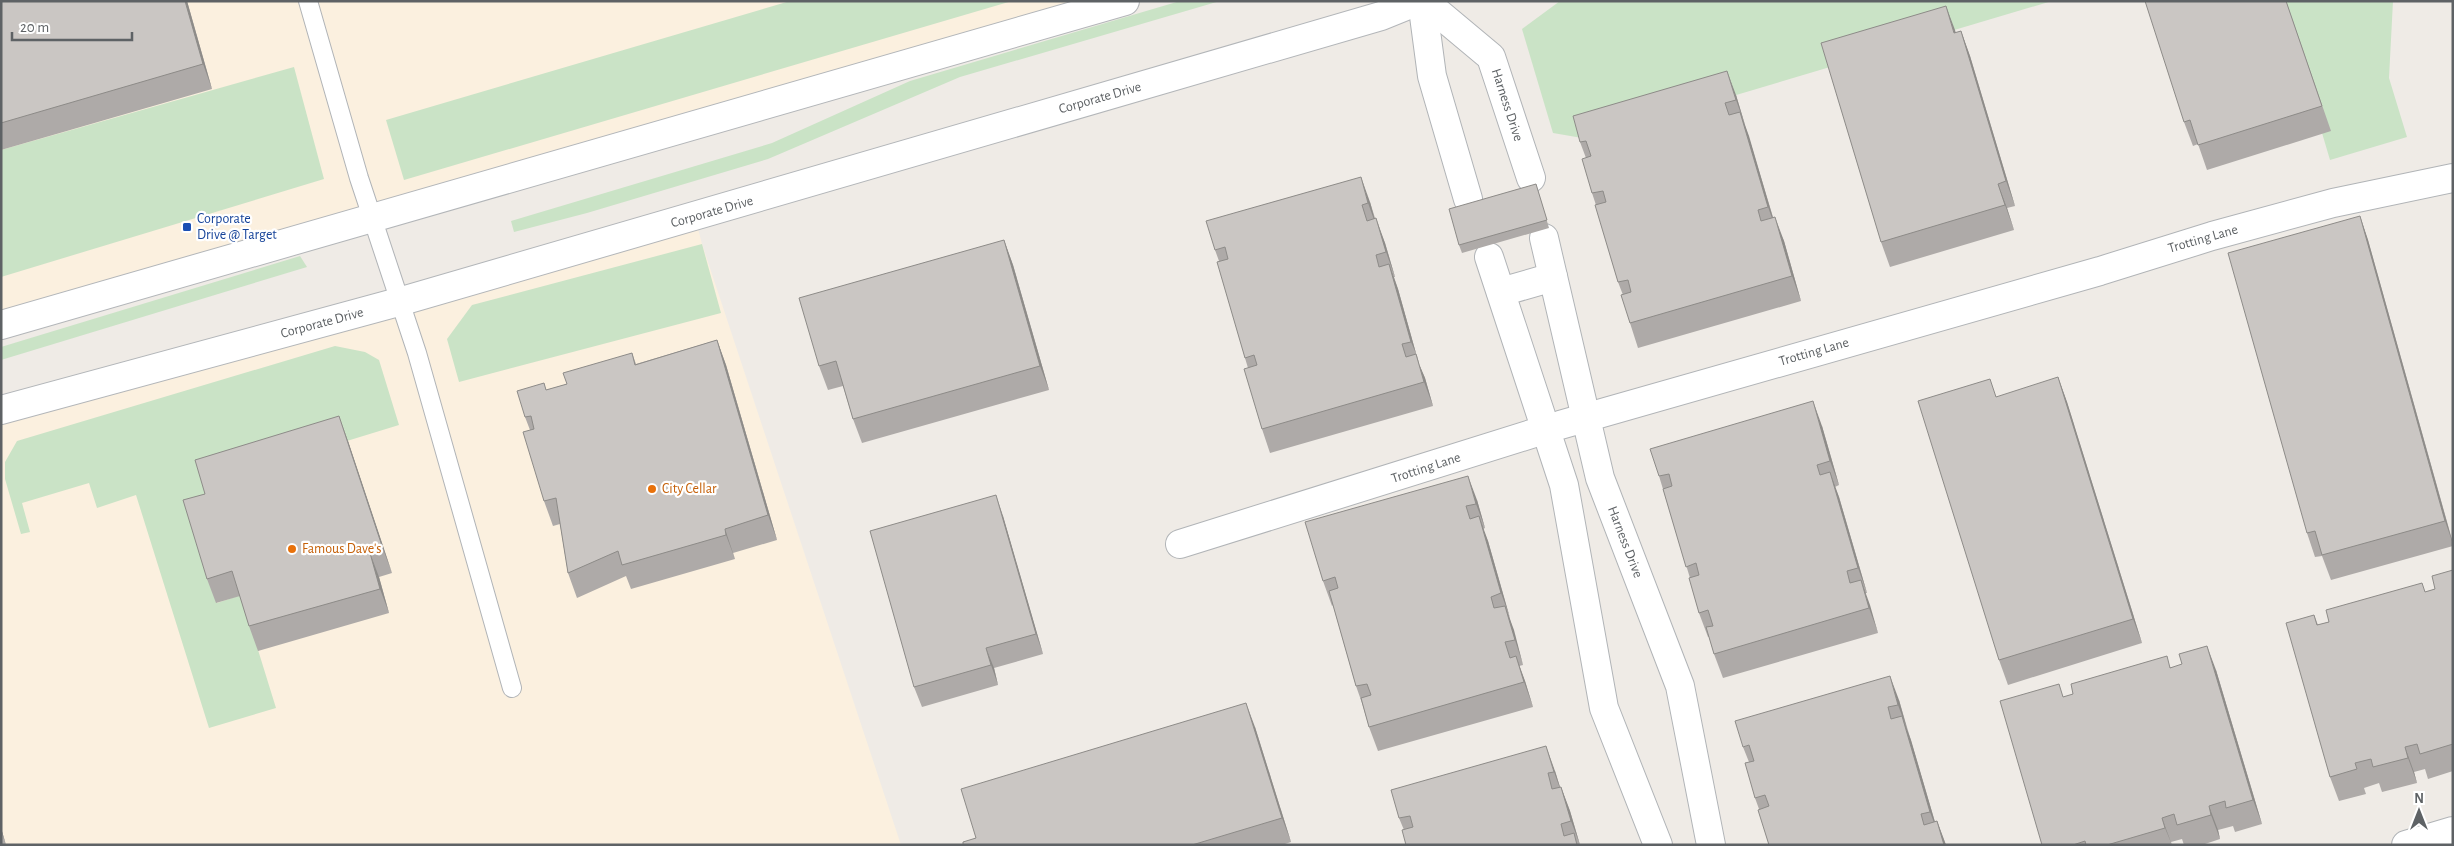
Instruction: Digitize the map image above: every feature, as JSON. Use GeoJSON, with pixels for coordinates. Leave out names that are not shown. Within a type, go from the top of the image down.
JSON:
{"type":"FeatureCollection","features":[{"type":"Feature","properties":{"kind":"street"},"geometry":{"type":"LineString","coordinates":[[1,325],[1125,1]]}},
{"type":"Feature","properties":{"kind":"street","name":"Corporate Drive"},"geometry":{"type":"LineString","coordinates":[[1,410],[402,301],[1381,16],[1418,1]]}},
{"type":"Feature","properties":{"kind":"street","name":"Harness Drive"},"geometry":{"type":"LineString","coordinates":[[1423,1],[1491,57],[1531,178]]}},
{"type":"Feature","properties":{"kind":"street","name":"Harness Drive"},"geometry":{"type":"LineString","coordinates":[[1423,1],[1432,76],[1468,199]]}},
{"type":"Feature","properties":{"kind":"street","name":"Trotting Lane"},"geometry":{"type":"LineString","coordinates":[[1180,544],[1586,418],[2100,271],[2221,233],[2333,203],[2453,178]]}},
{"type":"Feature","properties":{"kind":"street","name":"Harness Drive"},"geometry":{"type":"LineString","coordinates":[[1544,238],[1600,478],[1680,686],[1711,845]]}},
{"type":"Feature","properties":{"kind":"street"},"geometry":{"type":"LineString","coordinates":[[1489,257],[1564,485],[1604,708],[1658,845]]}},
{"type":"Feature","properties":{"kind":"street"},"geometry":{"type":"LineString","coordinates":[[1501,292],[1553,277]]}},
{"type":"Feature","properties":{"kind":"street"},"geometry":{"type":"LineString","coordinates":[[2406,845],[2453,831]]}},
{"type":"Feature","properties":{"kind":"lane"},"geometry":{"type":"LineString","coordinates":[[308,1],[359,178],[402,301],[512,688]]}},
{"type":"Feature","properties":{"kind":"shaded area"},"geometry":{"type":"Polygon","coordinates":[[[1,1],[1125,1],[1,325],[1,1]]]}},
{"type":"Feature","properties":{"kind":"shaded area"},"geometry":{"type":"Polygon","coordinates":[[[695,217],[702,244],[901,845],[1,845],[1,410],[695,217]]]}},
{"type":"Feature","properties":{"kind":"green space"},"geometry":{"type":"Polygon","coordinates":[[[790,1],[1012,1],[404,180],[386,120],[790,1]]]}},
{"type":"Feature","properties":{"kind":"green space"},"geometry":{"type":"Polygon","coordinates":[[[1180,1],[1220,1],[960,77],[768,159],[587,213],[514,232],[511,221],[772,143],[910,81],[1180,1]]]}},
{"type":"Feature","properties":{"kind":"green space"},"geometry":{"type":"Polygon","coordinates":[[[1560,1],[2052,1],[1588,139],[1553,133],[1522,29],[1560,1]]]}},
{"type":"Feature","properties":{"kind":"green space"},"geometry":{"type":"Polygon","coordinates":[[[2283,1],[2393,1],[2389,78],[2407,137],[2330,160],[2283,1]]]}},
{"type":"Feature","properties":{"kind":"green space"},"geometry":{"type":"Polygon","coordinates":[[[294,67],[324,179],[1,277],[1,150],[294,67]]]}},
{"type":"Feature","properties":{"kind":"green space"},"geometry":{"type":"Polygon","coordinates":[[[702,244],[721,313],[459,382],[447,339],[472,305],[702,244]]]}},
{"type":"Feature","properties":{"kind":"green space"},"geometry":{"type":"Polygon","coordinates":[[[300,256],[307,267],[1,360],[1,347],[300,256]]]}},
{"type":"Feature","properties":{"kind":"green space"},"geometry":{"type":"Polygon","coordinates":[[[335,346],[365,352],[379,360],[399,425],[204,485],[214,518],[217,603],[241,595],[276,708],[209,728],[136,495],[97,508],[89,483],[22,503],[30,532],[21,534],[5,479],[5,462],[17,441],[335,346]]]}},
{"type":"Feature","properties":{"kind":"building"},"geometry":{"type":"Polygon","coordinates":[[[1,1],[185,1],[203,64],[1,123],[1,1]]]}},
{"type":"Feature","properties":{"kind":"building"},"geometry":{"type":"Polygon","coordinates":[[[2145,1],[2286,1],[2322,106],[2198,145],[2190,120],[2184,122],[2145,1]]]}},
{"type":"Feature","properties":{"kind":"building"},"geometry":{"type":"Polygon","coordinates":[[[1946,6],[1954,33],[1961,31],[2006,181],[1998,184],[2005,205],[1881,242],[1821,43],[1946,6]]]}},
{"type":"Feature","properties":{"kind":"building"},"geometry":{"type":"Polygon","coordinates":[[[1727,71],[1736,100],[1725,103],[1729,115],[1740,112],[1768,207],[1758,210],[1761,221],[1775,217],[1792,276],[1630,323],[1621,295],[1631,292],[1628,280],[1618,282],[1595,205],[1606,202],[1603,191],[1592,193],[1582,159],[1591,156],[1586,141],[1580,142],[1573,116],[1727,71]]]}},
{"type":"Feature","properties":{"kind":"building"},"geometry":{"type":"Polygon","coordinates":[[[1361,177],[1368,203],[1362,205],[1367,221],[1376,218],[1386,252],[1376,255],[1379,267],[1389,264],[1411,342],[1402,344],[1406,357],[1416,354],[1424,382],[1262,429],[1244,369],[1257,365],[1254,355],[1245,358],[1217,262],[1228,259],[1225,247],[1215,250],[1206,221],[1361,177]]]}},
{"type":"Feature","properties":{"kind":"building"},"geometry":{"type":"Polygon","coordinates":[[[1536,184],[1547,220],[1459,245],[1449,209],[1536,184]]]}},
{"type":"Feature","properties":{"kind":"building"},"geometry":{"type":"Polygon","coordinates":[[[2360,216],[2445,521],[2322,555],[2315,531],[2307,533],[2228,253],[2360,216]]]}},
{"type":"Feature","properties":{"kind":"building"},"geometry":{"type":"Polygon","coordinates":[[[1004,240],[1040,366],[853,419],[836,361],[819,366],[799,298],[1004,240]]]}},
{"type":"Feature","properties":{"kind":"building","name":"City Cellar"},"geometry":{"type":"Polygon","coordinates":[[[717,340],[768,515],[725,529],[726,535],[622,565],[618,551],[568,573],[556,498],[544,501],[523,432],[534,429],[531,416],[525,417],[517,391],[544,383],[546,390],[567,384],[563,373],[632,353],[635,365],[717,340]]]}},
{"type":"Feature","properties":{"kind":"building"},"geometry":{"type":"Polygon","coordinates":[[[2058,377],[2133,619],[1999,660],[1918,401],[1990,379],[1996,397],[2058,377]]]}},
{"type":"Feature","properties":{"kind":"building"},"geometry":{"type":"Polygon","coordinates":[[[1813,401],[1830,461],[1817,465],[1820,475],[1830,472],[1858,568],[1847,571],[1850,583],[1861,580],[1869,608],[1714,654],[1706,627],[1713,626],[1708,610],[1699,613],[1689,578],[1699,575],[1696,563],[1686,567],[1663,489],[1672,486],[1669,474],[1659,476],[1650,449],[1813,401]]]}},
{"type":"Feature","properties":{"kind":"building","name":"Famous Dave's"},"geometry":{"type":"Polygon","coordinates":[[[339,416],[383,549],[370,553],[380,589],[249,626],[232,571],[207,579],[183,500],[205,494],[195,460],[339,416]]]}},
{"type":"Feature","properties":{"kind":"building"},"geometry":{"type":"Polygon","coordinates":[[[1468,476],[1476,504],[1466,506],[1470,519],[1479,516],[1501,593],[1491,597],[1494,608],[1505,606],[1515,640],[1505,642],[1510,658],[1516,656],[1524,682],[1369,727],[1361,698],[1371,695],[1367,684],[1356,686],[1329,591],[1338,588],[1335,577],[1323,581],[1305,522],[1468,476]]]}},
{"type":"Feature","properties":{"kind":"building"},"geometry":{"type":"Polygon","coordinates":[[[996,495],[1036,634],[986,648],[991,665],[914,687],[870,531],[996,495]]]}},
{"type":"Feature","properties":{"kind":"building"},"geometry":{"type":"Polygon","coordinates":[[[2453,570],[2453,744],[2420,754],[2417,744],[2405,747],[2408,758],[2373,767],[2371,759],[2355,763],[2357,769],[2330,777],[2286,623],[2314,615],[2317,625],[2329,622],[2326,610],[2422,583],[2425,592],[2435,589],[2432,576],[2453,570]]]}},
{"type":"Feature","properties":{"kind":"building"},"geometry":{"type":"Polygon","coordinates":[[[2207,646],[2253,800],[2226,808],[2225,801],[2209,806],[2211,815],[2177,825],[2174,814],[2162,818],[2165,828],[2107,845],[2086,845],[2085,841],[2073,845],[2042,845],[2000,701],[2059,684],[2063,697],[2073,694],[2071,684],[2167,656],[2170,668],[2182,664],[2179,654],[2207,646]]]}},
{"type":"Feature","properties":{"kind":"building"},"geometry":{"type":"Polygon","coordinates":[[[1890,676],[1898,705],[1888,707],[1891,719],[1902,716],[1930,812],[1921,814],[1924,825],[1937,821],[1944,845],[1769,845],[1758,810],[1769,806],[1765,795],[1755,798],[1745,763],[1754,761],[1749,745],[1743,747],[1735,721],[1890,676]]]}},
{"type":"Feature","properties":{"kind":"building"},"geometry":{"type":"Polygon","coordinates":[[[1246,703],[1282,818],[1192,845],[963,845],[963,842],[976,838],[961,789],[1246,703]]]}},
{"type":"Feature","properties":{"kind":"building"},"geometry":{"type":"Polygon","coordinates":[[[1546,746],[1554,772],[1548,773],[1552,789],[1561,787],[1571,821],[1561,824],[1564,836],[1574,833],[1577,845],[1406,845],[1402,830],[1413,827],[1410,816],[1399,818],[1391,790],[1546,746]]]}},
{"type":"Feature","properties":{"kind":"place","name":"Corporate Drive @ Target"},"geometry":{"type":"Point","coordinates":[187,227]}},
{"type":"Feature","properties":{"kind":"place","name":"City Cellar"},"geometry":{"type":"Point","coordinates":[652,489]}},
{"type":"Feature","properties":{"kind":"place","name":"Famous Dave's"},"geometry":{"type":"Point","coordinates":[292,549]}}]}
